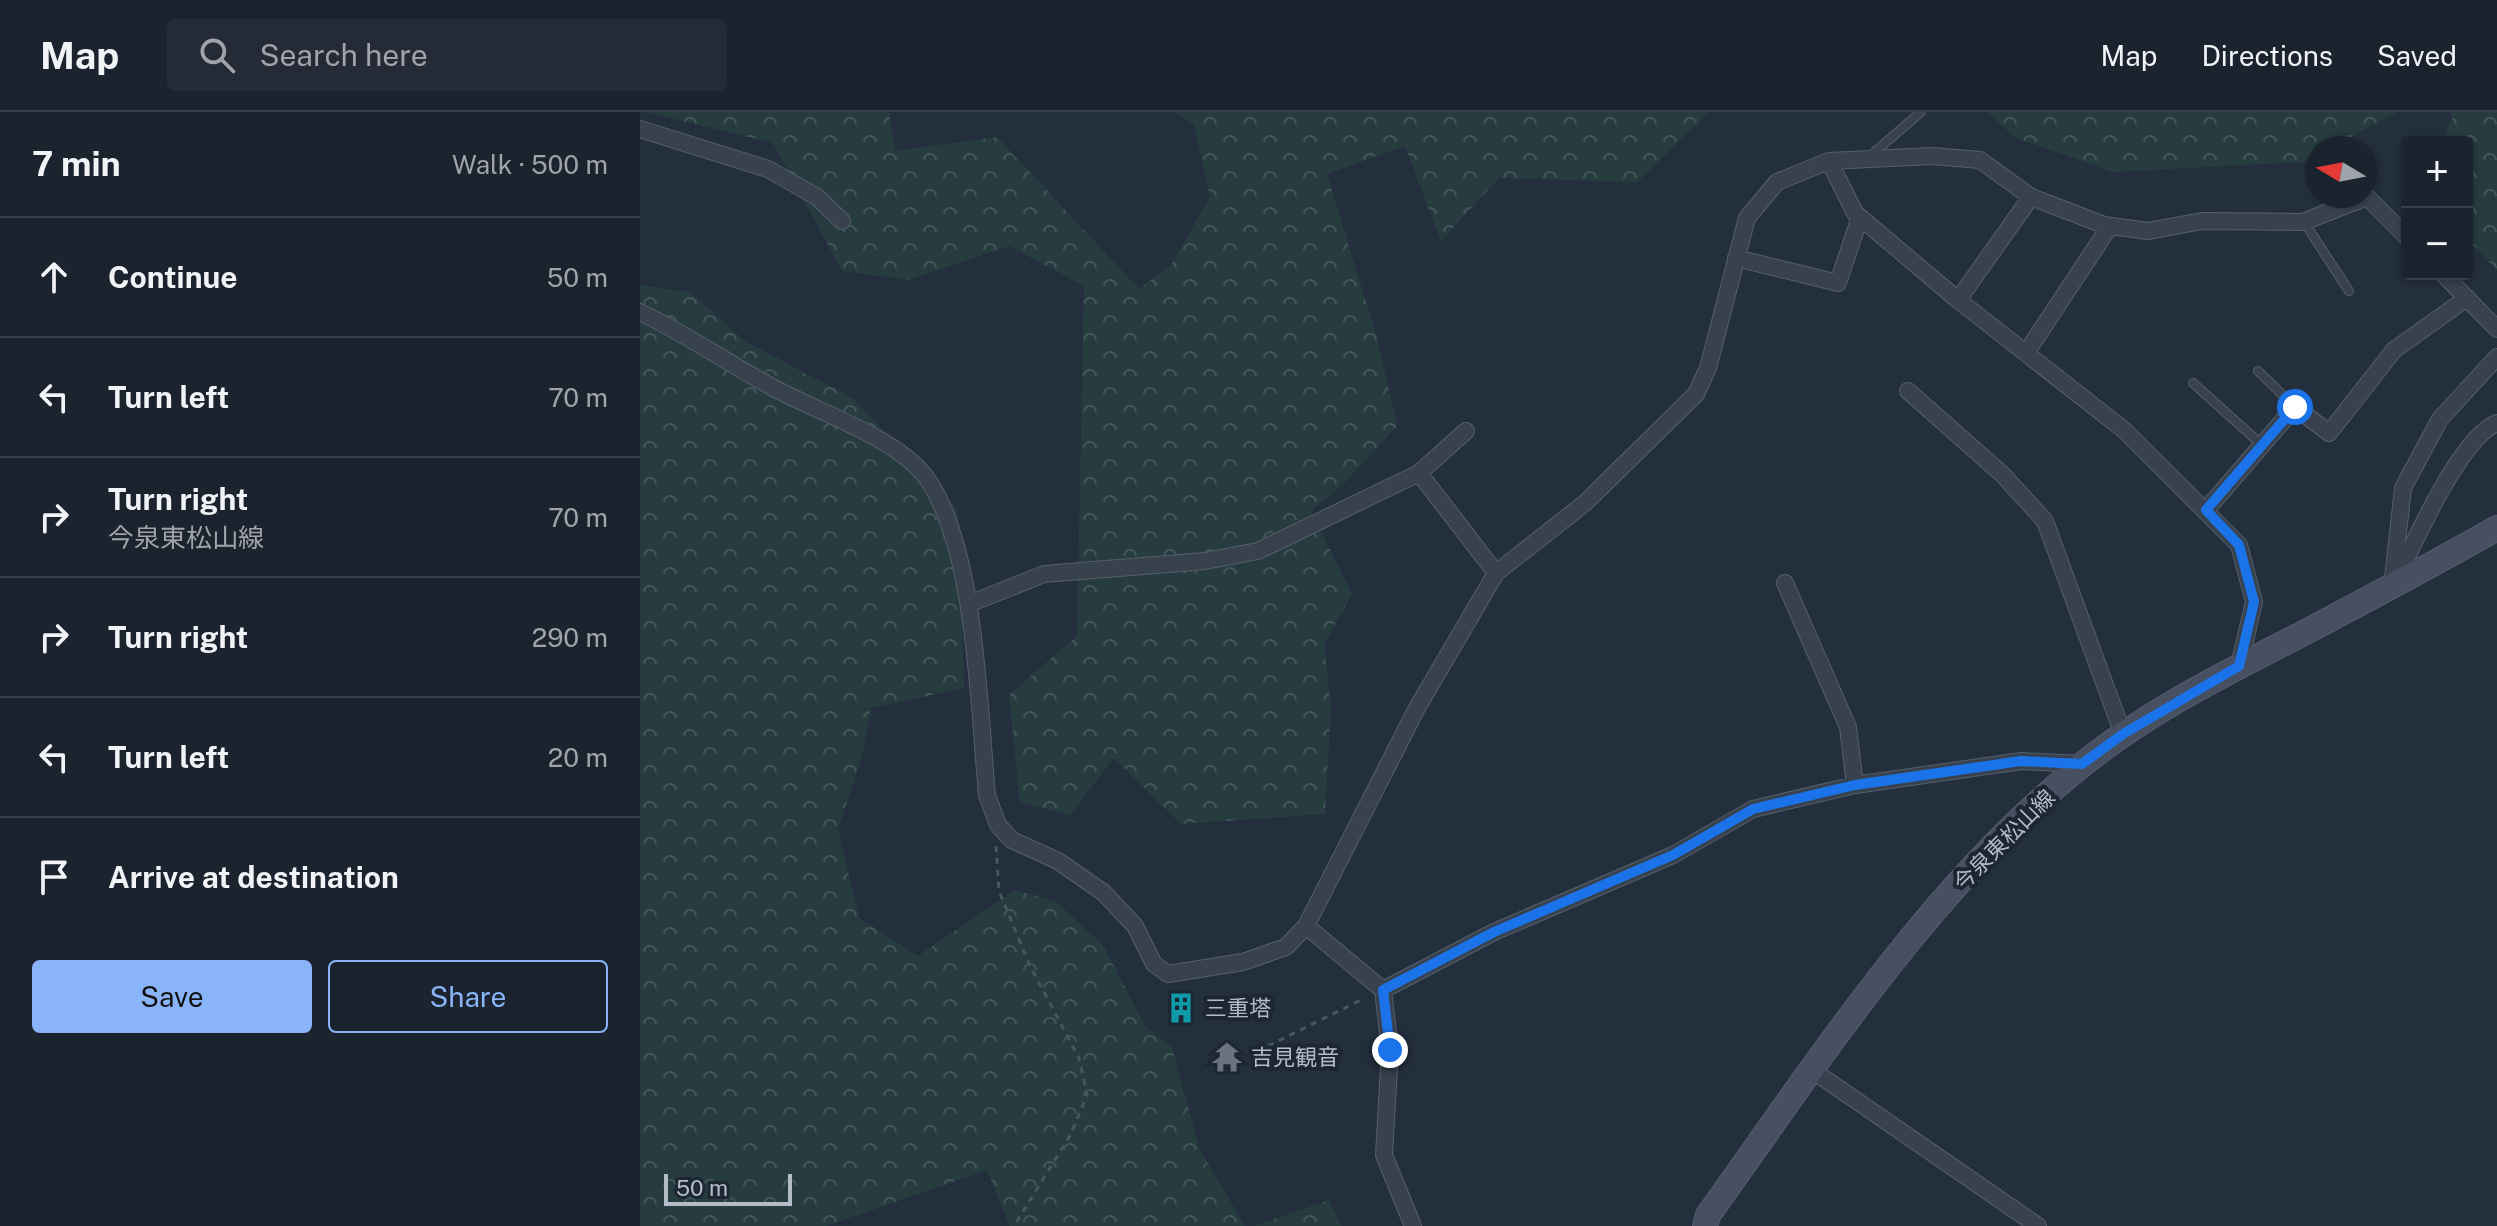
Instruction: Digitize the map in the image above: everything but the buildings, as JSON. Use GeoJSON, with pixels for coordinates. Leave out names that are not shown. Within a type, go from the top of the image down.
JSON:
{"type":"FeatureCollection","features":[{"type":"Feature","properties":{"kind":"main road","name":"今泉東松山線"},"geometry":{"type":"LineString","coordinates":[[1705,1226],[1708,1215],[1812,1070],[1971,868],[2082,764],[2123,734],[2239,666],[2392,587],[2497,528]]}},
{"type":"Feature","properties":{"kind":"street"},"geometry":{"type":"LineString","coordinates":[[640,129],[768,169],[817,197],[842,221]]}},
{"type":"Feature","properties":{"kind":"street"},"geometry":{"type":"LineString","coordinates":[[640,312],[787,395],[865,432],[926,476],[939,496],[969,604],[987,795],[993,815],[1012,840],[1058,861],[1104,893],[1135,926],[1154,964],[1168,974],[1243,962],[1286,947],[1306,926],[1417,708],[1496,573],[1585,503],[1696,394],[1708,368],[1747,218],[1777,182],[1829,161],[1932,156],[1980,160],[2031,197],[2110,226],[2148,231],[2202,221],[2303,222],[2367,197],[2401,231]]}},
{"type":"Feature","properties":{"kind":"street"},"geometry":{"type":"LineString","coordinates":[[1829,161],[1860,217],[1958,300],[2124,430],[2239,545],[2254,602],[2239,666]]}},
{"type":"Feature","properties":{"kind":"street"},"geometry":{"type":"LineString","coordinates":[[1958,300],[2031,197]]}},
{"type":"Feature","properties":{"kind":"street"},"geometry":{"type":"LineString","coordinates":[[1736,258],[1838,283],[1860,217]]}},
{"type":"Feature","properties":{"kind":"street"},"geometry":{"type":"LineString","coordinates":[[2026,353],[2110,226]]}},
{"type":"Feature","properties":{"kind":"street"},"geometry":{"type":"LineString","coordinates":[[2449,280],[2497,329]]}},
{"type":"Feature","properties":{"kind":"street"},"geometry":{"type":"LineString","coordinates":[[2206,510],[2295,407],[2329,433],[2394,350],[2467,298]]}},
{"type":"Feature","properties":{"kind":"street"},"geometry":{"type":"LineString","coordinates":[[2392,587],[2403,488],[2440,419],[2497,357]]}},
{"type":"Feature","properties":{"kind":"street"},"geometry":{"type":"LineString","coordinates":[[1908,391],[2002,474],[2045,521],[2123,734]]}},
{"type":"Feature","properties":{"kind":"street"},"geometry":{"type":"LineString","coordinates":[[2392,587],[2455,466],[2488,426],[2497,423]]}},
{"type":"Feature","properties":{"kind":"street"},"geometry":{"type":"LineString","coordinates":[[969,604],[1044,574],[1205,561],[1258,551],[1419,473],[1466,431]]}},
{"type":"Feature","properties":{"kind":"street"},"geometry":{"type":"LineString","coordinates":[[1419,473],[1496,573]]}},
{"type":"Feature","properties":{"kind":"street"},"geometry":{"type":"LineString","coordinates":[[1785,583],[1848,727],[1855,785]]}},
{"type":"Feature","properties":{"kind":"street"},"geometry":{"type":"LineString","coordinates":[[1383,990],[1494,932],[1673,855],[1753,809],[1855,785],[2021,761],[2082,764]]}},
{"type":"Feature","properties":{"kind":"street"},"geometry":{"type":"LineString","coordinates":[[1306,926],[1383,990],[1390,1050],[1384,1155],[1413,1226]]}},
{"type":"Feature","properties":{"kind":"street"},"geometry":{"type":"LineString","coordinates":[[1812,1070],[2038,1226]]}},
{"type":"Feature","properties":{"kind":"lane"},"geometry":{"type":"LineString","coordinates":[[1867,160],[1921,112]]}},
{"type":"Feature","properties":{"kind":"lane"},"geometry":{"type":"LineString","coordinates":[[2303,222],[2349,291]]}},
{"type":"Feature","properties":{"kind":"lane"},"geometry":{"type":"LineString","coordinates":[[2258,371],[2295,407]]}},
{"type":"Feature","properties":{"kind":"lane"},"geometry":{"type":"LineString","coordinates":[[2193,383],[2262,445]]}},
{"type":"Feature","properties":{"kind":"path"},"geometry":{"type":"LineString","coordinates":[[993,815],[999,891],[1030,966],[1079,1058],[1087,1095],[1071,1134],[1014,1226]]}},
{"type":"Feature","properties":{"kind":"path"},"geometry":{"type":"LineString","coordinates":[[1268,1046],[1352,1004]]}},
{"type":"Feature","properties":{"kind":"green space"},"geometry":{"type":"Polygon","coordinates":[[[646,112],[889,112],[895,151],[997,137],[1139,289],[1171,265],[1210,197],[1194,125],[1175,112],[1709,112],[1637,182],[1499,178],[1441,241],[1405,146],[1327,174],[1377,338],[1397,426],[1344,483],[1311,511],[1352,594],[1324,644],[1331,707],[1325,814],[1181,824],[1114,758],[1070,815],[1020,802],[1009,695],[1077,636],[1084,286],[1009,246],[909,280],[842,271],[773,143],[646,112]]]}},
{"type":"Feature","properties":{"kind":"green space"},"geometry":{"type":"Polygon","coordinates":[[[1987,112],[2398,112],[2353,136],[2305,136],[2303,162],[2113,172],[2016,138],[1987,112]]]}},
{"type":"Feature","properties":{"kind":"green space"},"geometry":{"type":"Polygon","coordinates":[[[2449,112],[2497,112],[2497,270],[2473,245],[2473,136],[2444,136],[2453,117],[2449,112]]]}},
{"type":"Feature","properties":{"kind":"green space"},"geometry":{"type":"Polygon","coordinates":[[[640,285],[690,292],[745,341],[854,399],[958,510],[964,688],[871,708],[862,756],[838,829],[859,918],[918,956],[1015,890],[1055,901],[1103,945],[1145,1026],[1172,1048],[1200,1150],[1245,1226],[1010,1226],[987,1170],[826,1226],[640,1226],[640,285]]]}},
{"type":"Feature","properties":{"kind":"green space"},"geometry":{"type":"Polygon","coordinates":[[[1329,1200],[1341,1226],[1254,1226],[1329,1200]]]}},
{"type":"Feature","properties":{"kind":"place","name":"三重塔"},"geometry":{"type":"Point","coordinates":[1181,1008]}},
{"type":"Feature","properties":{"kind":"place","name":"吉見観音"},"geometry":{"type":"Point","coordinates":[1227,1057]}},
{"type":"Feature","properties":{"kind":"route"},"geometry":{"type":"LineString","coordinates":[[1390,1050],[1383,990],[1494,932],[1673,855],[1753,809],[1855,785],[1915,775],[2021,761],[2082,764],[2123,734],[2239,666],[2254,602],[2239,545],[2206,510],[2295,407]]}}]}
